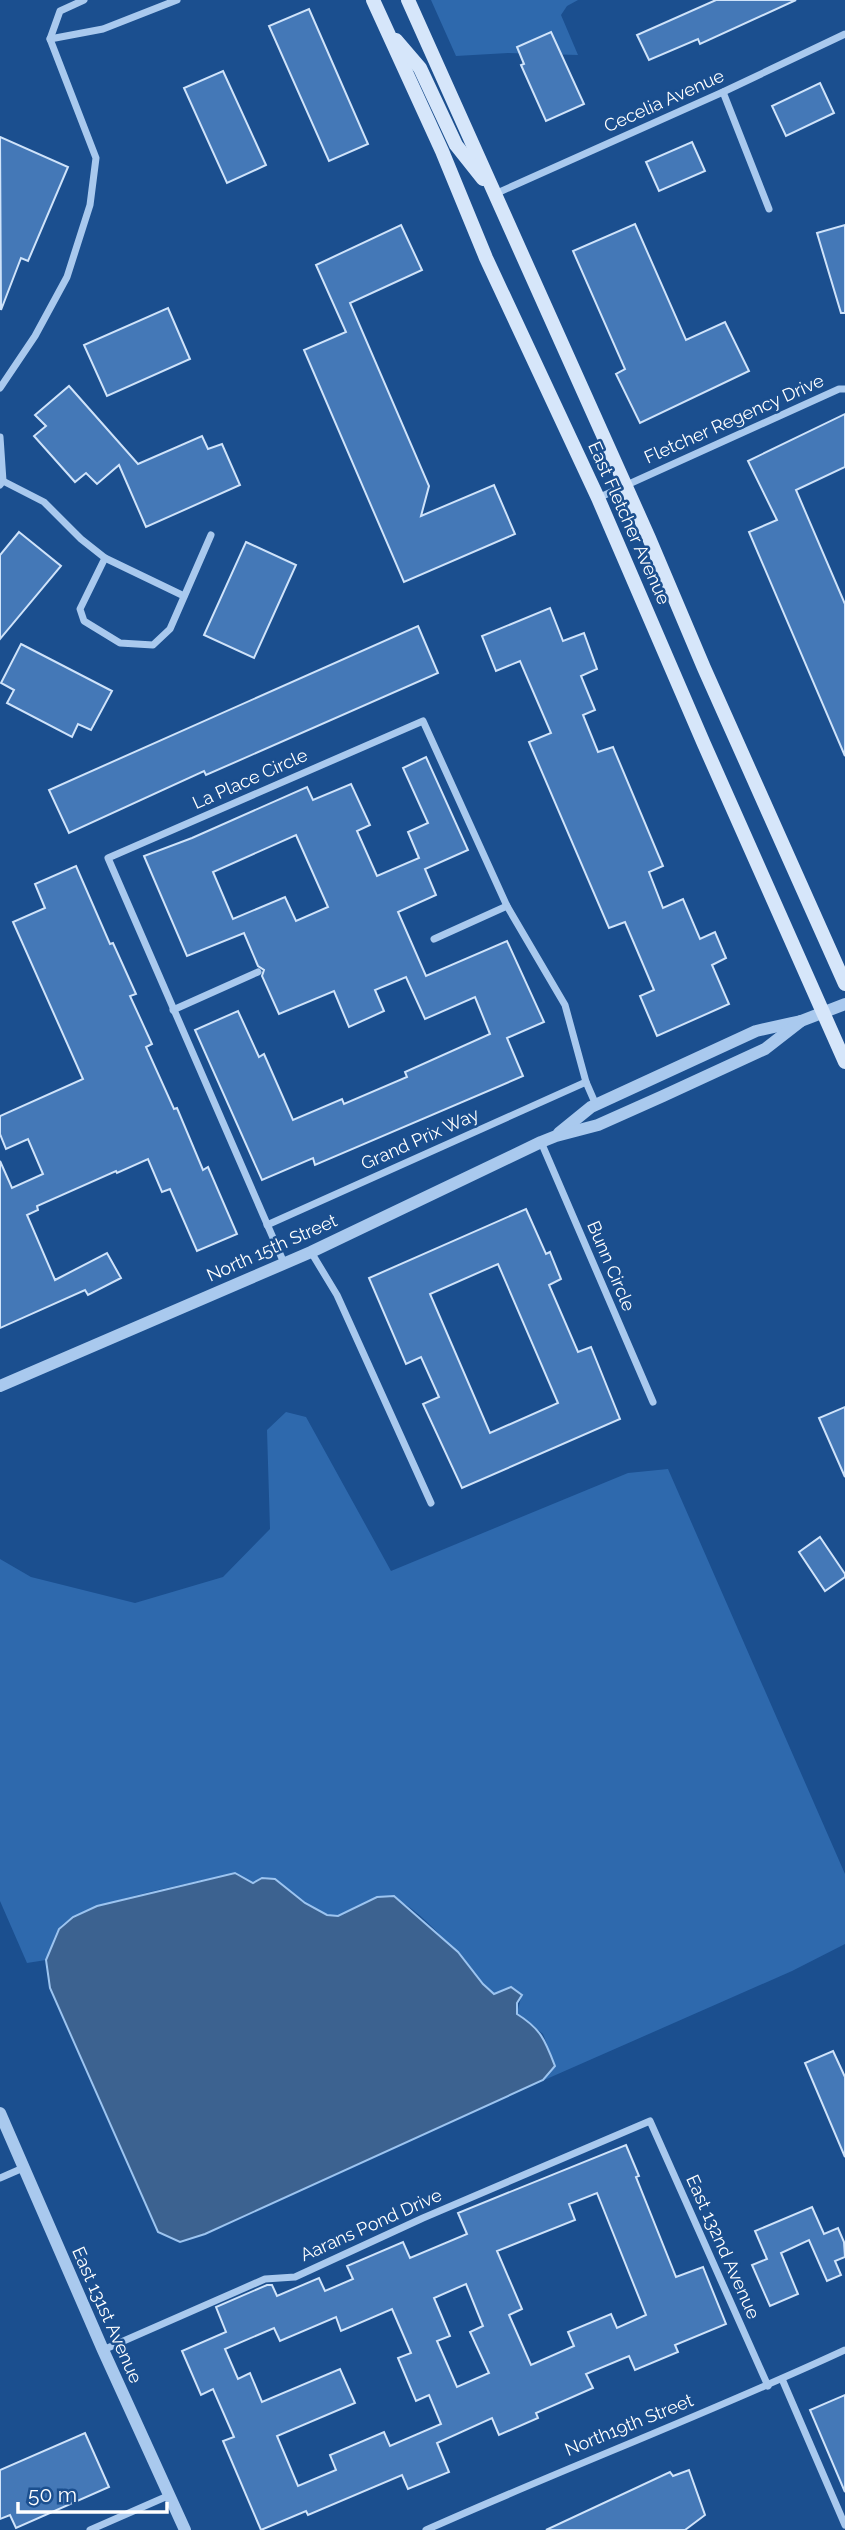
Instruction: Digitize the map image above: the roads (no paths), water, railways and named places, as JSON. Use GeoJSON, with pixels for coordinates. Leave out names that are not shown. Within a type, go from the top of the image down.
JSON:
{"type":"FeatureCollection","features":[{"type":"Feature","properties":{"kind":"main road","name":"East Fletcher Avenue"},"geometry":{"type":"LineString","coordinates":[[373,0],[526,346],[598,498],[845,1062]]}},
{"type":"Feature","properties":{"kind":"main road","name":"East Fletcher Avenue"},"geometry":{"type":"LineString","coordinates":[[408,0],[845,984]]}},
{"type":"Feature","properties":{"kind":"main road"},"geometry":{"type":"LineString","coordinates":[[384,25],[420,68],[456,145],[495,194]]}},
{"type":"Feature","properties":{"kind":"street"},"geometry":{"type":"LineString","coordinates":[[0,388],[36,336],[67,277],[90,205],[96,158],[50,39],[60,11],[84,0]]}},
{"type":"Feature","properties":{"kind":"street"},"geometry":{"type":"LineString","coordinates":[[50,39],[103,29],[177,0]]}},
{"type":"Feature","properties":{"kind":"street","name":"Cecelia Avenue"},"geometry":{"type":"LineString","coordinates":[[495,194],[845,34]]}},
{"type":"Feature","properties":{"kind":"street"},"geometry":{"type":"LineString","coordinates":[[723,92],[769,209]]}},
{"type":"Feature","properties":{"kind":"street","name":"Fletcher Regency Drive"},"geometry":{"type":"LineString","coordinates":[[598,498],[839,389],[845,389]]}},
{"type":"Feature","properties":{"kind":"street"},"geometry":{"type":"LineString","coordinates":[[0,437],[1,483],[44,502],[81,539],[106,558],[184,596]]}},
{"type":"Feature","properties":{"kind":"street"},"geometry":{"type":"LineString","coordinates":[[106,558],[80,609],[84,621],[120,643],[153,645],[170,629],[211,535]]}},
{"type":"Feature","properties":{"kind":"street","name":"La Place Circle"},"geometry":{"type":"LineString","coordinates":[[284,1263],[108,858],[423,721],[507,906],[565,1005],[586,1082],[596,1105]]}},
{"type":"Feature","properties":{"kind":"street"},"geometry":{"type":"LineString","coordinates":[[434,939],[507,906]]}},
{"type":"Feature","properties":{"kind":"street"},"geometry":{"type":"LineString","coordinates":[[173,1010],[258,972]]}},
{"type":"Feature","properties":{"kind":"street","name":"North 15th Street"},"geometry":{"type":"LineString","coordinates":[[556,1136],[596,1105],[757,1031],[801,1021],[845,1004]]}},
{"type":"Feature","properties":{"kind":"street","name":"North 15th Street"},"geometry":{"type":"LineString","coordinates":[[0,1386],[311,1252],[541,1142],[598,1125],[765,1049],[801,1021]]}},
{"type":"Feature","properties":{"kind":"street","name":"Grand Prix Way"},"geometry":{"type":"LineString","coordinates":[[267,1225],[586,1082]]}},
{"type":"Feature","properties":{"kind":"street","name":"Bunn Circle"},"geometry":{"type":"LineString","coordinates":[[541,1142],[653,1402]]}},
{"type":"Feature","properties":{"kind":"street"},"geometry":{"type":"LineString","coordinates":[[311,1252],[337,1295],[431,1503]]}},
{"type":"Feature","properties":{"kind":"street","name":"East 131st Avenue"},"geometry":{"type":"LineString","coordinates":[[0,2113],[185,2530]]}},
{"type":"Feature","properties":{"kind":"street","name":"Aarans Pond Drive"},"geometry":{"type":"LineString","coordinates":[[103,2350],[265,2279],[295,2277],[423,2218],[650,2121]]}},
{"type":"Feature","properties":{"kind":"street","name":"East 132nd Avenue"},"geometry":{"type":"LineString","coordinates":[[650,2121],[768,2386]]}},
{"type":"Feature","properties":{"kind":"street"},"geometry":{"type":"LineString","coordinates":[[0,2178],[23,2168]]}},
{"type":"Feature","properties":{"kind":"street","name":"North19th Street"},"geometry":{"type":"LineString","coordinates":[[426,2530],[538,2480],[768,2386],[845,2350]]}},
{"type":"Feature","properties":{"kind":"street"},"geometry":{"type":"LineString","coordinates":[[782,2379],[845,2525]]}},
{"type":"Feature","properties":{"kind":"street"},"geometry":{"type":"LineString","coordinates":[[90,2530],[170,2495]]}}]}
